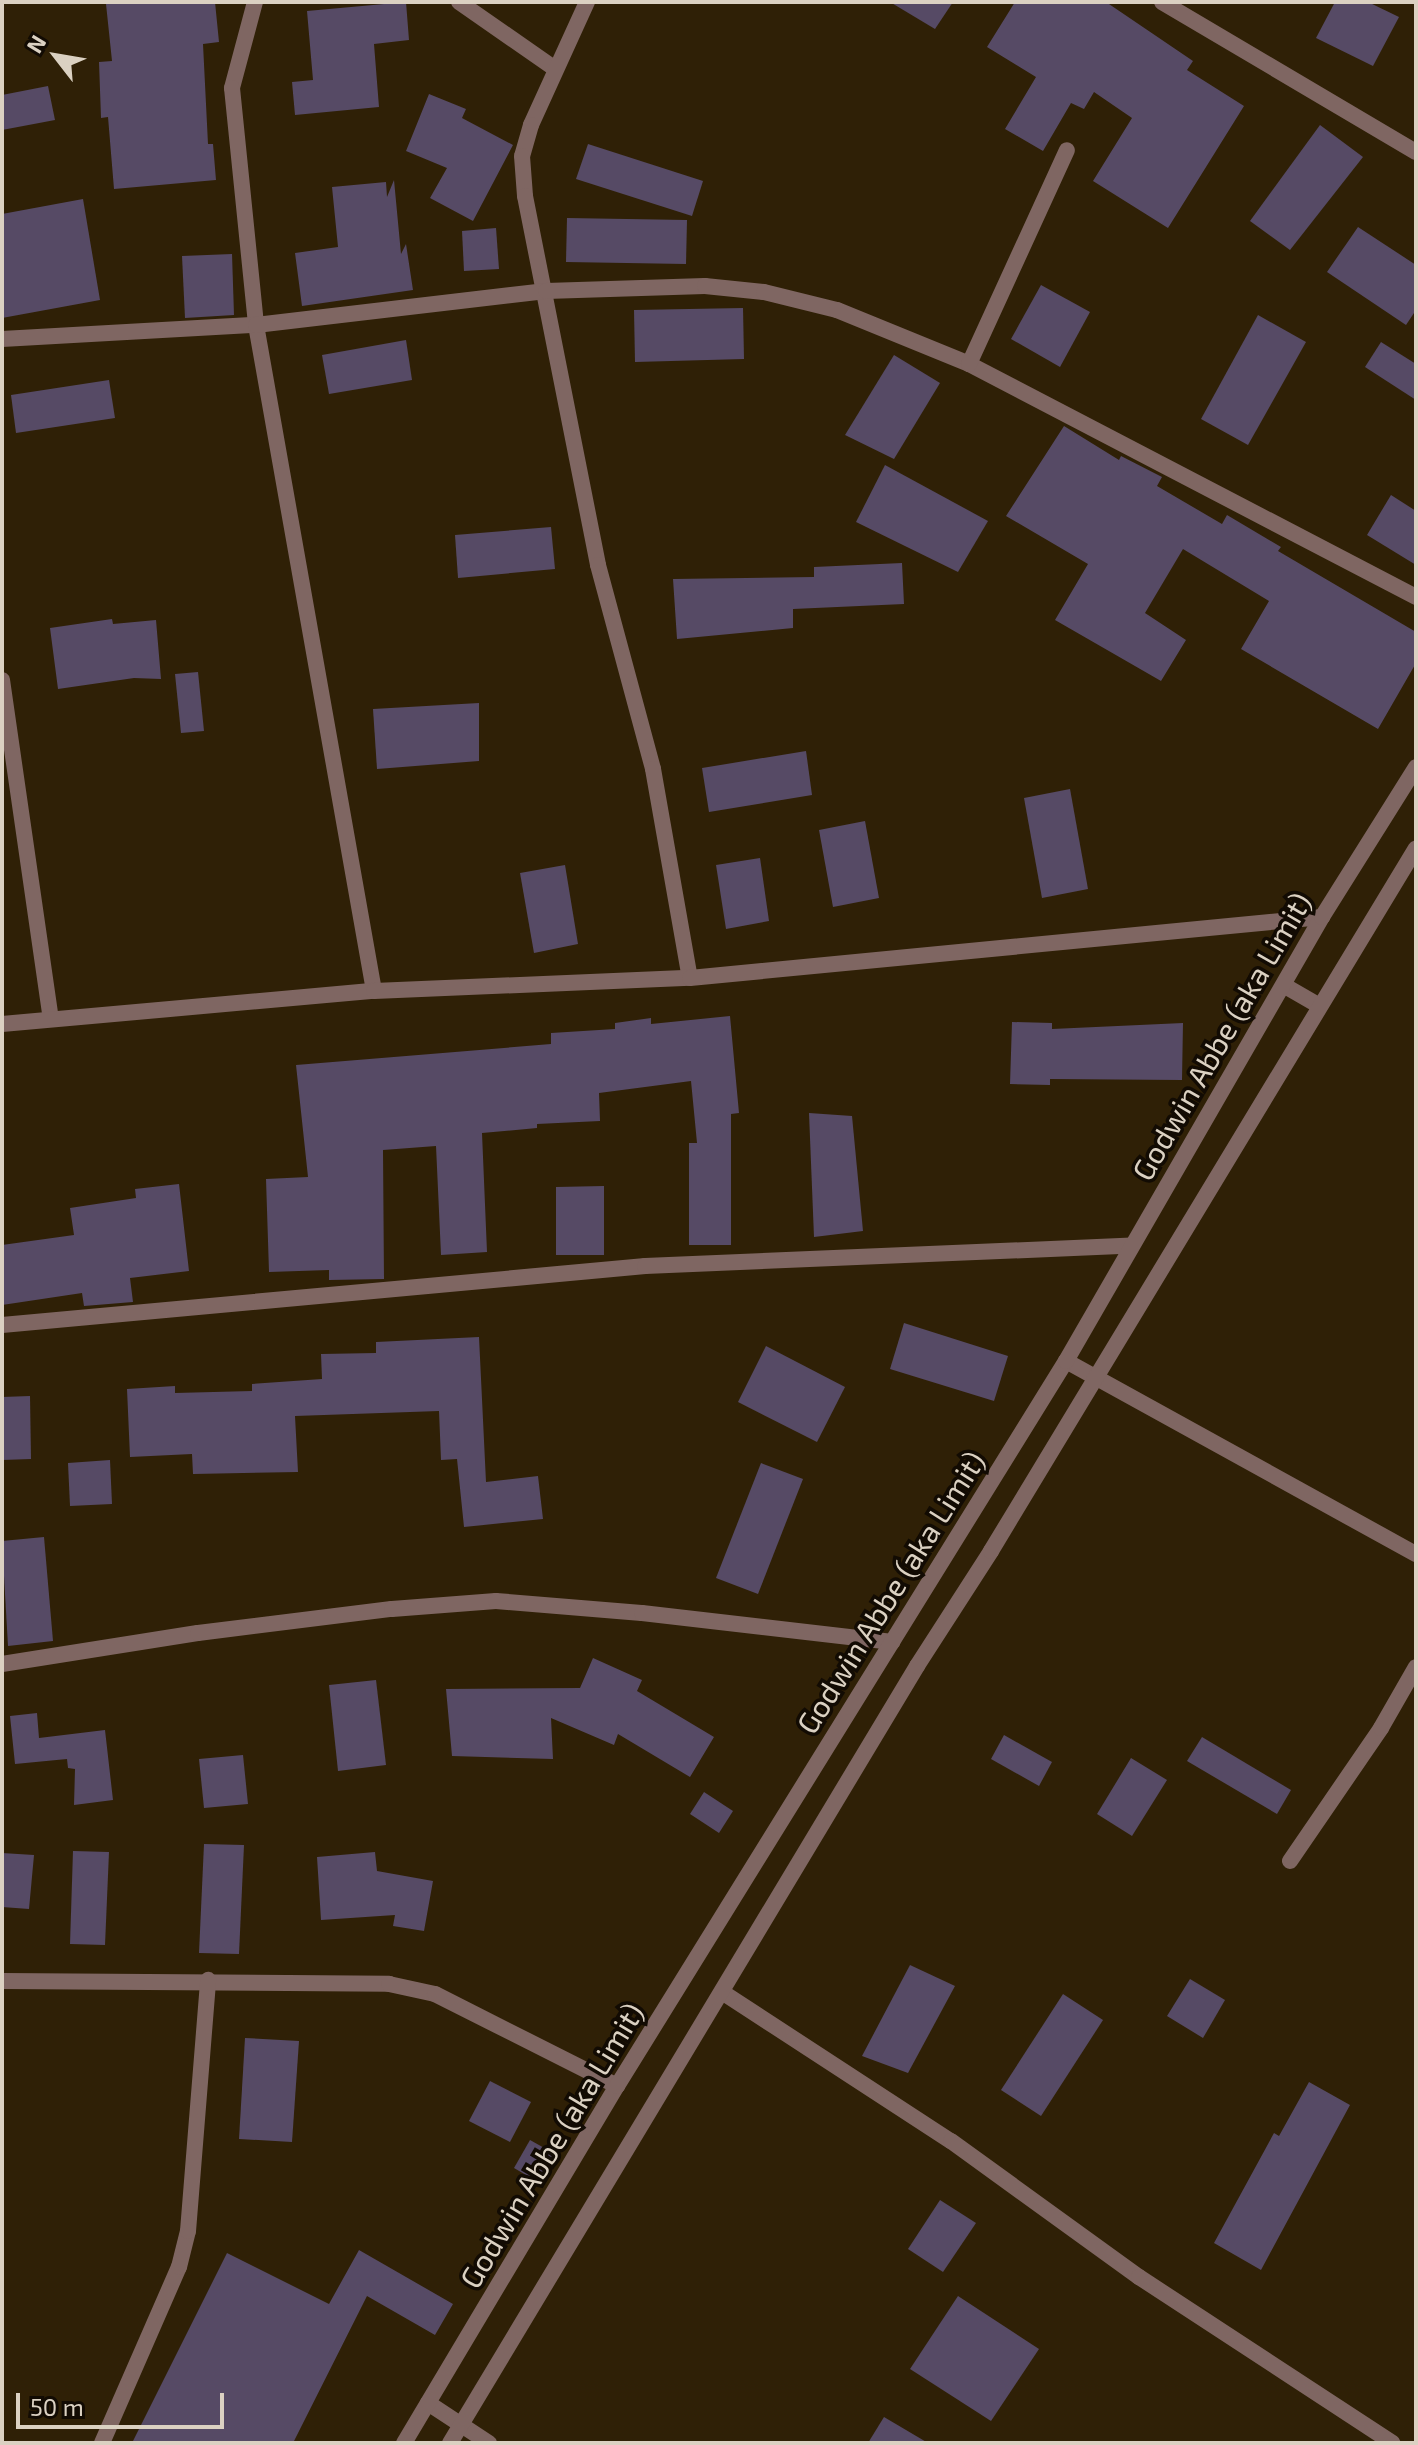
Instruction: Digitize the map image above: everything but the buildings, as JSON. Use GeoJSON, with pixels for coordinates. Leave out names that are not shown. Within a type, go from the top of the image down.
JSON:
{"type":"FeatureCollection","features":[{"type":"Feature","properties":{"kind":"street"},"geometry":{"type":"LineString","coordinates":[[255,2],[232,88],[256,325],[374,991]]}},
{"type":"Feature","properties":{"kind":"street"},"geometry":{"type":"LineString","coordinates":[[459,2],[554,68]]}},
{"type":"Feature","properties":{"kind":"street"},"geometry":{"type":"LineString","coordinates":[[587,2],[554,68],[522,156],[525,196],[598,565],[653,769],[690,978]]}},
{"type":"Feature","properties":{"kind":"street"},"geometry":{"type":"LineString","coordinates":[[1162,2],[1416,152]]}},
{"type":"Feature","properties":{"kind":"street"},"geometry":{"type":"LineString","coordinates":[[969,364],[1067,150]]}},
{"type":"Feature","properties":{"kind":"street"},"geometry":{"type":"LineString","coordinates":[[2,339],[256,325],[546,291],[705,286],[764,292],[837,310],[969,364],[1416,597]]}},
{"type":"Feature","properties":{"kind":"street"},"geometry":{"type":"LineString","coordinates":[[2,680],[51,1018]]}},
{"type":"Feature","properties":{"kind":"street","name":"Godwin Abbe (aka Limit)"},"geometry":{"type":"LineString","coordinates":[[404,2443],[617,2086],[1066,1361],[1285,986],[1322,917],[1416,767]]}},
{"type":"Feature","properties":{"kind":"street","name":"Godwin Abbe (aka Limit)"},"geometry":{"type":"LineString","coordinates":[[450,2443],[917,1666],[1097,1378],[1416,848]]}},
{"type":"Feature","properties":{"kind":"street"},"geometry":{"type":"LineString","coordinates":[[2,1024],[374,991],[690,978],[1322,917]]}},
{"type":"Feature","properties":{"kind":"street"},"geometry":{"type":"LineString","coordinates":[[1285,986],[1319,1006]]}},
{"type":"Feature","properties":{"kind":"street"},"geometry":{"type":"LineString","coordinates":[[2,1325],[645,1266],[1132,1246]]}},
{"type":"Feature","properties":{"kind":"street"},"geometry":{"type":"LineString","coordinates":[[1066,1361],[1416,1554]]}},
{"type":"Feature","properties":{"kind":"street"},"geometry":{"type":"LineString","coordinates":[[2,1664],[198,1633],[392,1609],[496,1601],[642,1613],[892,1642]]}},
{"type":"Feature","properties":{"kind":"street"},"geometry":{"type":"LineString","coordinates":[[1290,1861],[1381,1728],[1416,1667]]}},
{"type":"Feature","properties":{"kind":"street"},"geometry":{"type":"LineString","coordinates":[[2,1981],[208,1980],[389,1984],[435,1994],[617,2086]]}},
{"type":"Feature","properties":{"kind":"street"},"geometry":{"type":"LineString","coordinates":[[102,2443],[179,2267],[188,2231],[208,1980]]}},
{"type":"Feature","properties":{"kind":"street"},"geometry":{"type":"LineString","coordinates":[[722,1992],[951,2141],[1139,2277],[1393,2443]]}},
{"type":"Feature","properties":{"kind":"street"},"geometry":{"type":"LineString","coordinates":[[428,2403],[489,2443]]}}]}
